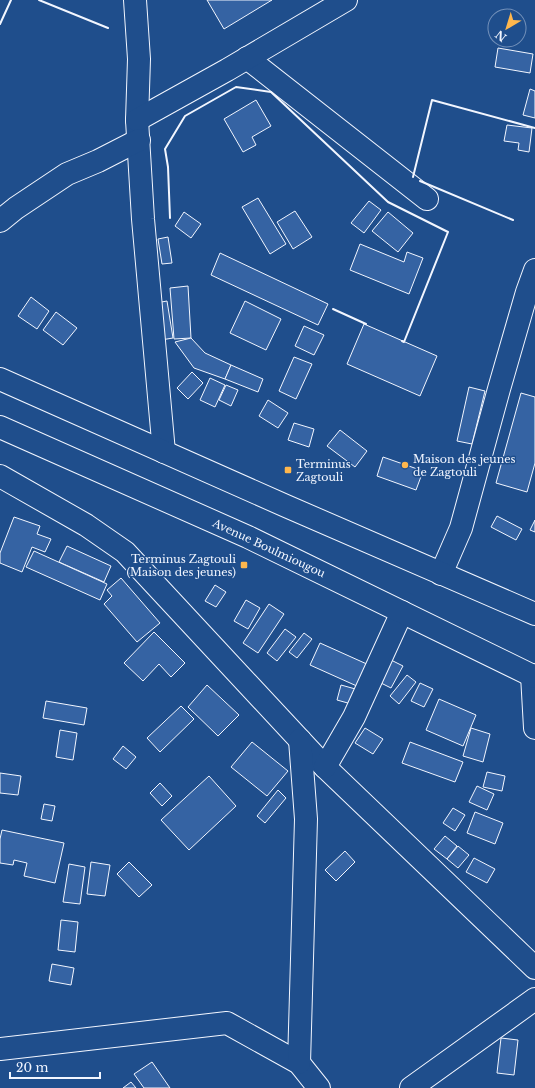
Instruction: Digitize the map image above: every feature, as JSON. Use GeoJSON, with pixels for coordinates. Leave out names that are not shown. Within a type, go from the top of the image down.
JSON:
{"type":"FeatureCollection","features":[{"type":"Feature","properties":{"kind":"main road"},"geometry":{"type":"LineString","coordinates":[[135,0],[139,59],[138,130],[143,219],[164,452]]}},
{"type":"Feature","properties":{"kind":"main road"},"geometry":{"type":"LineString","coordinates":[[0,222],[16,208],[68,174],[98,161],[138,130],[247,58],[346,0]]}},
{"type":"Feature","properties":{"kind":"main road"},"geometry":{"type":"LineString","coordinates":[[247,58],[427,199]]}},
{"type":"Feature","properties":{"kind":"main road"},"geometry":{"type":"LineString","coordinates":[[441,574],[461,528],[499,389],[534,275]]}},
{"type":"Feature","properties":{"kind":"main road"},"geometry":{"type":"LineString","coordinates":[[0,379],[535,614]]}},
{"type":"Feature","properties":{"kind":"main road","name":"Avenue Boulmiougou"},"geometry":{"type":"LineString","coordinates":[[0,427],[248,537],[533,676]]}},
{"type":"Feature","properties":{"kind":"main road"},"geometry":{"type":"LineString","coordinates":[[0,476],[86,525],[125,552],[325,767],[535,968]]}},
{"type":"Feature","properties":{"kind":"main road"},"geometry":{"type":"LineString","coordinates":[[325,767],[354,717],[402,612]]}},
{"type":"Feature","properties":{"kind":"main road"},"geometry":{"type":"LineString","coordinates":[[533,676],[535,728]]}},
{"type":"Feature","properties":{"kind":"main road"},"geometry":{"type":"LineString","coordinates":[[299,1063],[306,819],[300,740]]}},
{"type":"Feature","properties":{"kind":"main road"},"geometry":{"type":"LineString","coordinates":[[411,1088],[535,999]]}},
{"type":"Feature","properties":{"kind":"main road"},"geometry":{"type":"LineString","coordinates":[[0,1049],[227,1023],[299,1063],[319,1088]]}},
{"type":"Feature","properties":{"kind":"building"},"geometry":{"type":"Polygon","coordinates":[[[207,0],[272,0],[224,29],[207,0]]]}},
{"type":"Feature","properties":{"kind":"building"},"geometry":{"type":"Polygon","coordinates":[[[498,48],[533,54],[530,73],[495,67],[498,48]]]}},
{"type":"Feature","properties":{"kind":"building"},"geometry":{"type":"Polygon","coordinates":[[[530,89],[535,91],[535,118],[523,115],[530,89]]]}},
{"type":"Feature","properties":{"kind":"building"},"geometry":{"type":"Polygon","coordinates":[[[256,100],[271,126],[252,137],[256,145],[243,152],[224,119],[256,100]]]}},
{"type":"Feature","properties":{"kind":"building"},"geometry":{"type":"Polygon","coordinates":[[[507,125],[532,128],[529,152],[518,150],[519,143],[504,141],[507,125]]]}},
{"type":"Feature","properties":{"kind":"building"},"geometry":{"type":"Polygon","coordinates":[[[258,198],[286,244],[270,254],[242,207],[258,198]]]}},
{"type":"Feature","properties":{"kind":"building"},"geometry":{"type":"Polygon","coordinates":[[[369,201],[381,210],[364,233],[351,223],[369,201]]]}},
{"type":"Feature","properties":{"kind":"building"},"geometry":{"type":"Polygon","coordinates":[[[295,211],[312,237],[293,249],[277,222],[295,211]]]}},
{"type":"Feature","properties":{"kind":"building"},"geometry":{"type":"Polygon","coordinates":[[[184,212],[201,224],[191,238],[175,226],[184,212]]]}},
{"type":"Feature","properties":{"kind":"building"},"geometry":{"type":"Polygon","coordinates":[[[388,212],[413,233],[398,252],[372,231],[388,212]]]}},
{"type":"Feature","properties":{"kind":"building"},"geometry":{"type":"Polygon","coordinates":[[[168,237],[172,263],[162,264],[158,239],[168,237]]]}},
{"type":"Feature","properties":{"kind":"building"},"geometry":{"type":"Polygon","coordinates":[[[360,244],[404,262],[407,252],[423,258],[409,294],[350,270],[360,244]]]}},
{"type":"Feature","properties":{"kind":"building"},"geometry":{"type":"Polygon","coordinates":[[[220,253],[328,304],[318,325],[211,275],[220,253]]]}},
{"type":"Feature","properties":{"kind":"building"},"geometry":{"type":"Polygon","coordinates":[[[188,286],[191,338],[174,339],[170,288],[188,286]]]}},
{"type":"Feature","properties":{"kind":"building"},"geometry":{"type":"Polygon","coordinates":[[[31,297],[49,311],[37,329],[18,316],[31,297]]]}},
{"type":"Feature","properties":{"kind":"building"},"geometry":{"type":"Polygon","coordinates":[[[167,301],[173,338],[161,340],[156,303],[167,301]]]}},
{"type":"Feature","properties":{"kind":"building"},"geometry":{"type":"Polygon","coordinates":[[[245,301],[281,319],[266,350],[230,333],[245,301]]]}},
{"type":"Feature","properties":{"kind":"building"},"geometry":{"type":"Polygon","coordinates":[[[56,312],[77,328],[63,345],[43,330],[56,312]]]}},
{"type":"Feature","properties":{"kind":"building"},"geometry":{"type":"Polygon","coordinates":[[[364,324],[437,356],[420,396],[347,364],[364,324]]]}},
{"type":"Feature","properties":{"kind":"building"},"geometry":{"type":"Polygon","coordinates":[[[304,326],[324,335],[314,355],[295,346],[304,326]]]}},
{"type":"Feature","properties":{"kind":"building"},"geometry":{"type":"Polygon","coordinates":[[[191,338],[205,353],[231,365],[225,379],[194,368],[175,342],[191,338]]]}},
{"type":"Feature","properties":{"kind":"building"},"geometry":{"type":"Polygon","coordinates":[[[294,357],[312,364],[296,399],[279,391],[294,357]]]}},
{"type":"Feature","properties":{"kind":"building"},"geometry":{"type":"Polygon","coordinates":[[[231,365],[263,379],[258,392],[225,379],[231,365]]]}},
{"type":"Feature","properties":{"kind":"building"},"geometry":{"type":"Polygon","coordinates":[[[192,372],[203,383],[188,399],[177,388],[192,372]]]}},
{"type":"Feature","properties":{"kind":"building"},"geometry":{"type":"Polygon","coordinates":[[[210,378],[225,385],[215,407],[200,400],[210,378]]]}},
{"type":"Feature","properties":{"kind":"building"},"geometry":{"type":"Polygon","coordinates":[[[226,385],[238,390],[231,406],[219,400],[226,385]]]}},
{"type":"Feature","properties":{"kind":"building"},"geometry":{"type":"Polygon","coordinates":[[[469,387],[485,391],[472,444],[457,441],[469,387]]]}},
{"type":"Feature","properties":{"kind":"building"},"geometry":{"type":"Polygon","coordinates":[[[521,393],[535,397],[535,463],[527,492],[496,483],[521,393]]]}},
{"type":"Feature","properties":{"kind":"building"},"geometry":{"type":"Polygon","coordinates":[[[268,400],[288,413],[278,428],[259,416],[268,400]]]}},
{"type":"Feature","properties":{"kind":"building"},"geometry":{"type":"Polygon","coordinates":[[[294,423],[314,429],[309,447],[288,440],[294,423]]]}},
{"type":"Feature","properties":{"kind":"building"},"geometry":{"type":"Polygon","coordinates":[[[340,430],[367,451],[355,467],[327,446],[340,430]]]}},
{"type":"Feature","properties":{"kind":"building"},"geometry":{"type":"Polygon","coordinates":[[[383,457],[423,471],[416,490],[377,476],[383,457]]]}},
{"type":"Feature","properties":{"kind":"building"},"geometry":{"type":"Polygon","coordinates":[[[497,516],[522,529],[516,540],[491,527],[497,516]]]}},
{"type":"Feature","properties":{"kind":"building"},"geometry":{"type":"Polygon","coordinates":[[[14,517],[40,526],[37,534],[51,539],[45,552],[32,547],[22,572],[0,563],[0,553],[14,517]]]}},
{"type":"Feature","properties":{"kind":"building"},"geometry":{"type":"Polygon","coordinates":[[[535,520],[535,532],[530,530],[535,520]]]}},
{"type":"Feature","properties":{"kind":"building"},"geometry":{"type":"Polygon","coordinates":[[[67,546],[111,566],[104,582],[59,562],[67,546]]]}},
{"type":"Feature","properties":{"kind":"building"},"geometry":{"type":"Polygon","coordinates":[[[34,551],[107,584],[100,600],[26,567],[34,551]]]}},
{"type":"Feature","properties":{"kind":"building"},"geometry":{"type":"Polygon","coordinates":[[[121,578],[160,623],[137,642],[104,604],[112,596],[107,590],[121,578]]]}},
{"type":"Feature","properties":{"kind":"building"},"geometry":{"type":"Polygon","coordinates":[[[215,585],[226,592],[216,607],[205,601],[215,585]]]}},
{"type":"Feature","properties":{"kind":"building"},"geometry":{"type":"Polygon","coordinates":[[[246,600],[260,608],[248,629],[234,621],[246,600]]]}},
{"type":"Feature","properties":{"kind":"building"},"geometry":{"type":"Polygon","coordinates":[[[269,604],[284,614],[258,653],[243,643],[269,604]]]}},
{"type":"Feature","properties":{"kind":"building"},"geometry":{"type":"Polygon","coordinates":[[[285,629],[296,637],[277,661],[267,653],[285,629]]]}},
{"type":"Feature","properties":{"kind":"building"},"geometry":{"type":"Polygon","coordinates":[[[154,632],[185,663],[171,677],[159,664],[143,681],[124,663],[154,632]]]}},
{"type":"Feature","properties":{"kind":"building"},"geometry":{"type":"Polygon","coordinates":[[[304,633],[312,639],[297,658],[289,652],[304,633]]]}},
{"type":"Feature","properties":{"kind":"building"},"geometry":{"type":"Polygon","coordinates":[[[320,643],[369,665],[359,687],[310,665],[320,643]]]}},
{"type":"Feature","properties":{"kind":"building"},"geometry":{"type":"Polygon","coordinates":[[[389,659],[403,666],[391,688],[377,681],[389,659]]]}},
{"type":"Feature","properties":{"kind":"building"},"geometry":{"type":"Polygon","coordinates":[[[407,675],[416,682],[399,704],[390,696],[407,675]]]}},
{"type":"Feature","properties":{"kind":"building"},"geometry":{"type":"Polygon","coordinates":[[[420,683],[433,689],[424,707],[411,701],[420,683]]]}},
{"type":"Feature","properties":{"kind":"building"},"geometry":{"type":"Polygon","coordinates":[[[207,685],[239,715],[218,736],[188,707],[207,685]]]}},
{"type":"Feature","properties":{"kind":"building"},"geometry":{"type":"Polygon","coordinates":[[[341,685],[359,690],[355,705],[337,700],[341,685]]]}},
{"type":"Feature","properties":{"kind":"building"},"geometry":{"type":"Polygon","coordinates":[[[439,699],[476,715],[463,746],[426,730],[439,699]]]}},
{"type":"Feature","properties":{"kind":"building"},"geometry":{"type":"Polygon","coordinates":[[[46,701],[87,708],[84,725],[43,718],[46,701]]]}},
{"type":"Feature","properties":{"kind":"building"},"geometry":{"type":"Polygon","coordinates":[[[181,706],[194,719],[160,752],[147,738],[181,706]]]}},
{"type":"Feature","properties":{"kind":"building"},"geometry":{"type":"Polygon","coordinates":[[[365,728],[383,739],[373,754],[355,743],[365,728]]]}},
{"type":"Feature","properties":{"kind":"building"},"geometry":{"type":"Polygon","coordinates":[[[471,728],[490,734],[483,762],[463,756],[471,728]]]}},
{"type":"Feature","properties":{"kind":"building"},"geometry":{"type":"Polygon","coordinates":[[[60,730],[77,733],[73,760],[56,757],[60,730]]]}},
{"type":"Feature","properties":{"kind":"building"},"geometry":{"type":"Polygon","coordinates":[[[252,742],[288,771],[267,796],[231,767],[252,742]]]}},
{"type":"Feature","properties":{"kind":"building"},"geometry":{"type":"Polygon","coordinates":[[[410,742],[463,762],[455,782],[402,763],[410,742]]]}},
{"type":"Feature","properties":{"kind":"building"},"geometry":{"type":"Polygon","coordinates":[[[123,746],[136,757],[126,769],[113,759],[123,746]]]}},
{"type":"Feature","properties":{"kind":"building"},"geometry":{"type":"Polygon","coordinates":[[[487,772],[505,776],[502,791],[483,787],[487,772]]]}},
{"type":"Feature","properties":{"kind":"building"},"geometry":{"type":"Polygon","coordinates":[[[0,773],[21,776],[18,795],[0,793],[0,773]]]}},
{"type":"Feature","properties":{"kind":"building"},"geometry":{"type":"Polygon","coordinates":[[[209,776],[236,806],[189,850],[161,820],[209,776]]]}},
{"type":"Feature","properties":{"kind":"building"},"geometry":{"type":"Polygon","coordinates":[[[160,783],[172,796],[162,806],[150,793],[160,783]]]}},
{"type":"Feature","properties":{"kind":"building"},"geometry":{"type":"Polygon","coordinates":[[[477,786],[494,794],[487,810],[469,802],[477,786]]]}},
{"type":"Feature","properties":{"kind":"building"},"geometry":{"type":"Polygon","coordinates":[[[278,790],[286,798],[265,823],[257,816],[278,790]]]}},
{"type":"Feature","properties":{"kind":"building"},"geometry":{"type":"Polygon","coordinates":[[[44,804],[55,806],[52,821],[41,819],[44,804]]]}},
{"type":"Feature","properties":{"kind":"building"},"geometry":{"type":"Polygon","coordinates":[[[453,808],[465,815],[455,831],[443,823],[453,808]]]}},
{"type":"Feature","properties":{"kind":"building"},"geometry":{"type":"Polygon","coordinates":[[[475,812],[503,823],[495,844],[467,833],[475,812]]]}},
{"type":"Feature","properties":{"kind":"building"},"geometry":{"type":"Polygon","coordinates":[[[2,830],[64,843],[55,883],[24,876],[27,863],[14,860],[13,865],[0,863],[0,839],[2,830]]]}},
{"type":"Feature","properties":{"kind":"building"},"geometry":{"type":"Polygon","coordinates":[[[445,836],[457,846],[447,859],[434,849],[445,836]]]}},
{"type":"Feature","properties":{"kind":"building"},"geometry":{"type":"Polygon","coordinates":[[[458,846],[469,855],[458,868],[447,859],[458,846]]]}},
{"type":"Feature","properties":{"kind":"building"},"geometry":{"type":"Polygon","coordinates":[[[345,851],[355,862],[336,881],[325,870],[345,851]]]}},
{"type":"Feature","properties":{"kind":"building"},"geometry":{"type":"Polygon","coordinates":[[[474,858],[495,869],[487,883],[466,872],[474,858]]]}},
{"type":"Feature","properties":{"kind":"building"},"geometry":{"type":"Polygon","coordinates":[[[91,862],[110,865],[105,896],[87,894],[91,862]]]}},
{"type":"Feature","properties":{"kind":"building"},"geometry":{"type":"Polygon","coordinates":[[[129,862],[152,885],[139,897],[117,874],[129,862]]]}},
{"type":"Feature","properties":{"kind":"building"},"geometry":{"type":"Polygon","coordinates":[[[69,864],[85,867],[80,904],[63,902],[69,864]]]}},
{"type":"Feature","properties":{"kind":"building"},"geometry":{"type":"Polygon","coordinates":[[[61,920],[78,922],[75,952],[58,950],[61,920]]]}},
{"type":"Feature","properties":{"kind":"building"},"geometry":{"type":"Polygon","coordinates":[[[52,964],[74,968],[71,985],[49,981],[52,964]]]}},
{"type":"Feature","properties":{"kind":"building"},"geometry":{"type":"Polygon","coordinates":[[[501,1038],[518,1040],[514,1075],[497,1073],[501,1038]]]}},
{"type":"Feature","properties":{"kind":"building"},"geometry":{"type":"Polygon","coordinates":[[[152,1062],[170,1088],[144,1088],[134,1074],[152,1062]]]}},
{"type":"Feature","properties":{"kind":"building"},"geometry":{"type":"Polygon","coordinates":[[[131,1082],[136,1088],[123,1088],[131,1082]]]}},
{"type":"Feature","properties":{"kind":"wall"},"geometry":{"type":"LineString","coordinates":[[0,24],[11,0]]}},
{"type":"Feature","properties":{"kind":"wall"},"geometry":{"type":"LineString","coordinates":[[39,0],[108,28]]}},
{"type":"Feature","properties":{"kind":"wall"},"geometry":{"type":"LineString","coordinates":[[170,218],[168,167],[165,149],[185,116],[236,87],[271,92],[388,202],[448,232],[404,342],[402,341]]}},
{"type":"Feature","properties":{"kind":"wall"},"geometry":{"type":"LineString","coordinates":[[413,177],[432,100],[535,128]]}},
{"type":"Feature","properties":{"kind":"wall"},"geometry":{"type":"LineString","coordinates":[[420,181],[513,220]]}},
{"type":"Feature","properties":{"kind":"wall"},"geometry":{"type":"LineString","coordinates":[[333,309],[366,324]]}},
{"type":"Feature","properties":{"kind":"place","name":"Maison des jeunes de Zagtouli"},"geometry":{"type":"Point","coordinates":[405,465]}},
{"type":"Feature","properties":{"kind":"place","name":"Terminus Zagtouli"},"geometry":{"type":"Point","coordinates":[288,470]}},
{"type":"Feature","properties":{"kind":"place","name":"Terminus Zagtouli (Maison des jeunes)"},"geometry":{"type":"Point","coordinates":[244,565]}}]}
